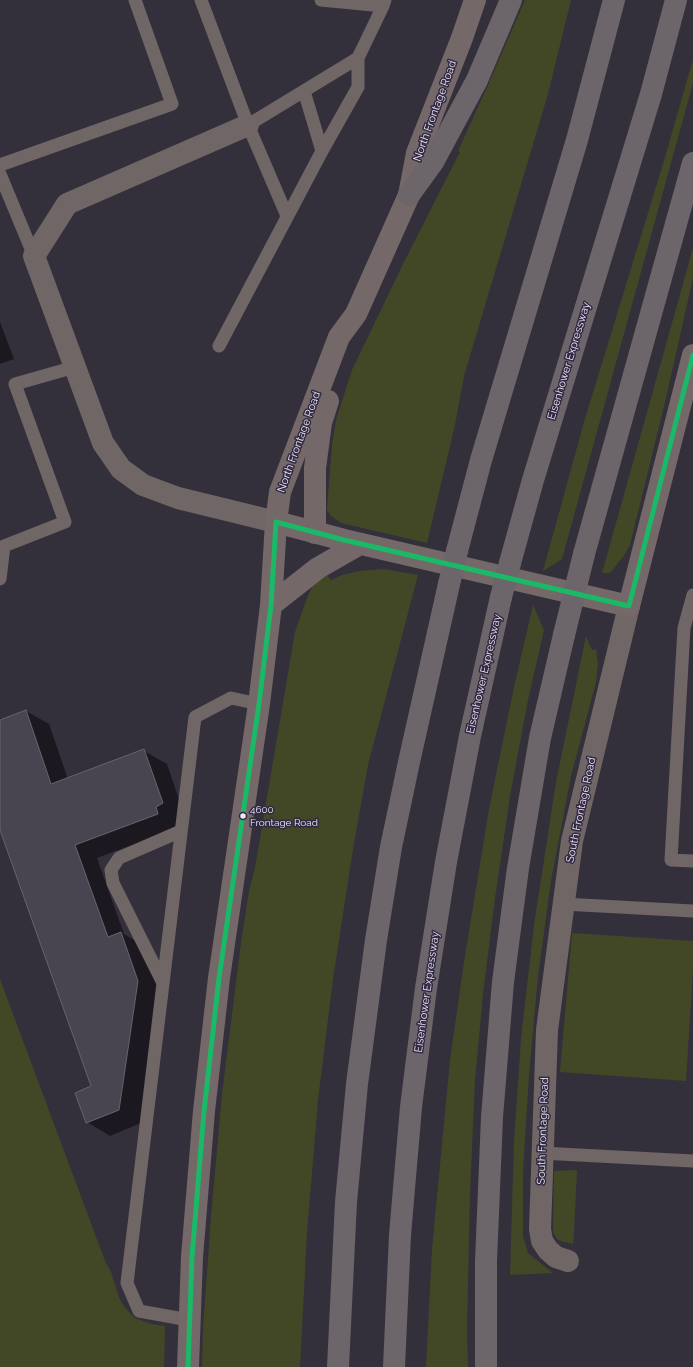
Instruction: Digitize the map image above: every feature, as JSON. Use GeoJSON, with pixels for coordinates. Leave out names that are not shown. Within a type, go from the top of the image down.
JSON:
{"type":"FeatureCollection","features":[{"type":"Feature","properties":{"kind":"highway"},"geometry":{"type":"LineString","coordinates":[[409,195],[432,162],[477,80],[511,0]]}},
{"type":"Feature","properties":{"kind":"highway"},"geometry":{"type":"LineString","coordinates":[[338,1367],[346,1194],[357,1084],[375,948],[391,848],[407,770],[457,550],[481,460],[577,140],[614,0]]}},
{"type":"Feature","properties":{"kind":"highway","name":"Eisenhower Expressway"},"geometry":{"type":"LineString","coordinates":[[394,1367],[400,1235],[409,1131],[426,988],[449,847],[470,736],[501,597],[533,480],[651,94],[676,0]]}},
{"type":"Feature","properties":{"kind":"highway"},"geometry":{"type":"LineString","coordinates":[[486,1367],[486,1261],[492,1117],[503,982],[518,868],[540,738],[584,554],[693,163]]}},
{"type":"Feature","properties":{"kind":"main road","name":"North Frontage Road"},"geometry":{"type":"LineString","coordinates":[[188,1367],[192,1257],[204,1111],[218,986],[234,865],[259,704],[271,605],[276,522],[280,492],[339,337],[356,314],[409,195],[417,153],[462,38],[475,0]]}},
{"type":"Feature","properties":{"kind":"main road"},"geometry":{"type":"LineString","coordinates":[[315,533],[315,468],[321,423],[349,343],[356,314]]}},
{"type":"Feature","properties":{"kind":"main road","name":"South Frontage Road"},"geometry":{"type":"LineString","coordinates":[[629,606],[693,355]]}},
{"type":"Feature","properties":{"kind":"main road"},"geometry":{"type":"LineString","coordinates":[[276,522],[360,544],[629,606]]}},
{"type":"Feature","properties":{"kind":"main road"},"geometry":{"type":"LineString","coordinates":[[271,605],[318,568],[360,544]]}},
{"type":"Feature","properties":{"kind":"street"},"geometry":{"type":"LineString","coordinates":[[248,124],[66,204],[34,256],[103,443],[121,469],[143,485],[178,498],[276,522]]}},
{"type":"Feature","properties":{"kind":"street","name":"South Frontage Road"},"geometry":{"type":"LineString","coordinates":[[568,1262],[556,1257],[548,1250],[542,1241],[540,1229],[547,1030],[572,841],[629,606]]}},
{"type":"Feature","properties":{"kind":"lane"},"geometry":{"type":"LineString","coordinates":[[0,164],[172,104],[135,0]]}},
{"type":"Feature","properties":{"kind":"lane"},"geometry":{"type":"LineString","coordinates":[[201,0],[248,124],[287,216]]}},
{"type":"Feature","properties":{"kind":"lane"},"geometry":{"type":"LineString","coordinates":[[219,346],[287,216],[358,87],[358,58],[384,3],[321,0]]}},
{"type":"Feature","properties":{"kind":"lane"},"geometry":{"type":"LineString","coordinates":[[248,124],[358,58]]}},
{"type":"Feature","properties":{"kind":"lane"},"geometry":{"type":"LineString","coordinates":[[304,90],[322,151]]}},
{"type":"Feature","properties":{"kind":"lane"},"geometry":{"type":"LineString","coordinates":[[0,174],[34,256]]}},
{"type":"Feature","properties":{"kind":"lane"},"geometry":{"type":"LineString","coordinates":[[0,580],[4,546],[65,522],[15,384],[75,367]]}},
{"type":"Feature","properties":{"kind":"lane"},"geometry":{"type":"LineString","coordinates":[[693,595],[684,628],[670,860],[693,861]]}},
{"type":"Feature","properties":{"kind":"lane"},"geometry":{"type":"LineString","coordinates":[[189,1320],[138,1311],[127,1283],[195,717],[231,698],[259,704]]}},
{"type":"Feature","properties":{"kind":"lane"},"geometry":{"type":"LineString","coordinates":[[163,983],[113,883],[111,870],[119,858],[181,832]]}},
{"type":"Feature","properties":{"kind":"lane"},"geometry":{"type":"LineString","coordinates":[[563,904],[693,911]]}},
{"type":"Feature","properties":{"kind":"lane"},"geometry":{"type":"LineString","coordinates":[[542,1153],[693,1161]]}},
{"type":"Feature","properties":{"kind":"green space"},"geometry":{"type":"Polygon","coordinates":[[[525,0],[571,0],[548,94],[464,376],[455,425],[427,543],[341,523],[331,516],[327,510],[332,445],[336,420],[352,370],[403,264],[460,152],[458,151],[525,0]]]}},
{"type":"Feature","properties":{"kind":"green space"},"geometry":{"type":"Polygon","coordinates":[[[693,59],[693,83],[562,559],[543,571],[584,422],[663,164],[693,59]]]}},
{"type":"Feature","properties":{"kind":"green space"},"geometry":{"type":"Polygon","coordinates":[[[693,248],[693,278],[666,398],[630,545],[623,557],[610,573],[602,573],[693,248]]]}},
{"type":"Feature","properties":{"kind":"green space"},"geometry":{"type":"Polygon","coordinates":[[[383,569],[418,575],[368,765],[353,849],[333,979],[318,1100],[307,1233],[300,1367],[202,1367],[203,1328],[211,1217],[222,1094],[241,943],[295,632],[312,587],[320,579],[327,575],[331,580],[342,575],[359,571],[383,569]]]}},
{"type":"Feature","properties":{"kind":"green space"},"geometry":{"type":"Polygon","coordinates":[[[533,605],[544,630],[528,700],[510,796],[483,994],[475,1080],[470,1193],[467,1329],[468,1367],[426,1367],[432,1249],[450,1060],[464,962],[489,809],[514,687],[533,605]]]}},
{"type":"Feature","properties":{"kind":"green space"},"geometry":{"type":"Polygon","coordinates":[[[586,636],[592,650],[596,649],[598,664],[596,682],[571,776],[551,881],[538,976],[529,1075],[523,1171],[523,1236],[528,1253],[553,1273],[510,1275],[514,1142],[521,1039],[534,925],[556,782],[586,636]]]}},
{"type":"Feature","properties":{"kind":"green space"},"geometry":{"type":"Polygon","coordinates":[[[572,933],[693,941],[693,971],[686,1081],[560,1072],[572,933]]]}},
{"type":"Feature","properties":{"kind":"green space"},"geometry":{"type":"Polygon","coordinates":[[[0,979],[105,1261],[111,1272],[119,1297],[124,1307],[135,1318],[151,1324],[165,1326],[164,1367],[0,1367],[0,979]]]}},
{"type":"Feature","properties":{"kind":"green space"},"geometry":{"type":"Polygon","coordinates":[[[577,1170],[573,1244],[557,1239],[554,1234],[554,1171],[577,1170]]]}},
{"type":"Feature","properties":{"kind":"building"},"geometry":{"type":"Polygon","coordinates":[[[26,710],[51,784],[144,749],[163,803],[156,807],[158,814],[75,845],[108,937],[121,932],[138,981],[119,1110],[86,1123],[75,1093],[91,1086],[0,830],[0,720],[26,710]]]}},
{"type":"Feature","properties":{"kind":"transit line"},"geometry":{"type":"LineString","coordinates":[[188,1367],[192,1257],[204,1111],[219,978],[259,704],[271,605],[276,522],[344,540],[629,606],[693,355]]}},
{"type":"Feature","properties":{"kind":"place","name":"4600 Frontage Road"},"geometry":{"type":"Point","coordinates":[243,816]}}]}
